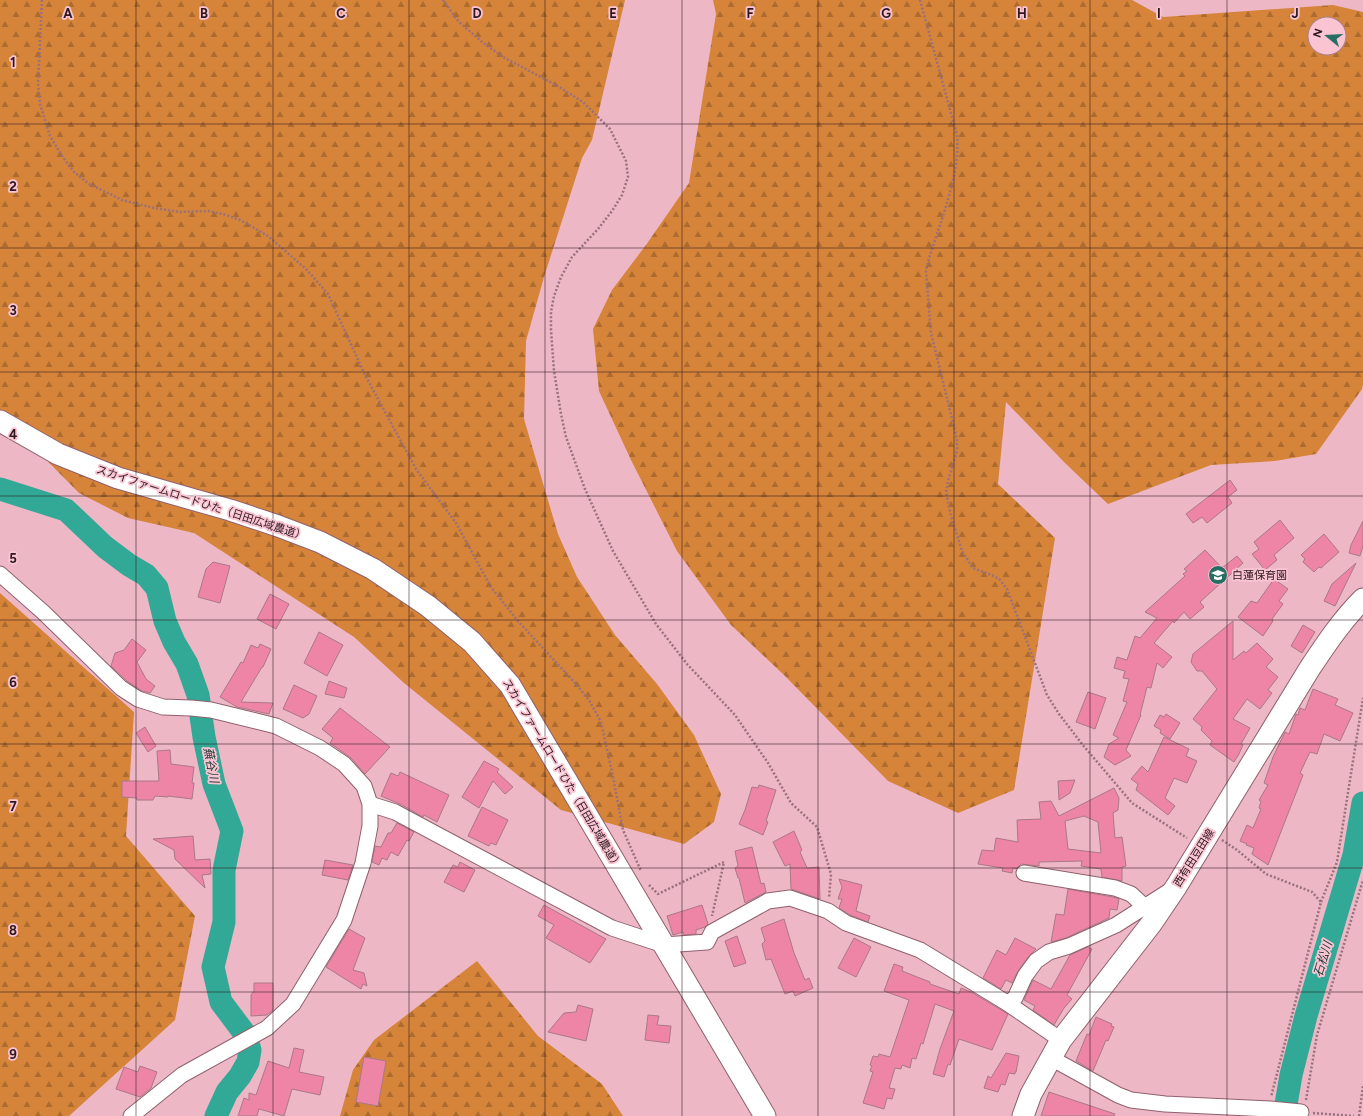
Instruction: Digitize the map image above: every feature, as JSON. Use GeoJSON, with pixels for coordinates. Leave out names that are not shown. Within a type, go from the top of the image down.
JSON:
{"type":"FeatureCollection","features":[{"type":"Feature","properties":{"kind":"street","name":"スカイファームロードひた（日田広域農道）"},"geometry":{"type":"LineString","coordinates":[[0,421],[58,454],[118,478],[230,510],[320,542],[373,570],[428,606],[472,642],[510,685],[765,1116]]}},
{"type":"Feature","properties":{"kind":"street"},"geometry":{"type":"LineString","coordinates":[[0,574],[43,612],[121,688],[138,699],[163,707],[211,710],[276,726],[320,748],[344,764],[364,786],[370,804],[370,826],[363,863],[344,920],[293,1004],[267,1028],[182,1075],[131,1116]]}},
{"type":"Feature","properties":{"kind":"street","name":"西有田豆田線"},"geometry":{"type":"LineString","coordinates":[[1023,1116],[1031,1094],[1061,1040],[1151,924],[1176,887],[1314,662],[1332,635],[1363,599]]}},
{"type":"Feature","properties":{"kind":"street"},"geometry":{"type":"LineString","coordinates":[[370,804],[395,812],[612,928],[664,945],[707,942],[712,932],[768,901],[790,898],[828,910],[846,923],[920,950],[1007,1003],[1061,1040]]}},
{"type":"Feature","properties":{"kind":"street"},"geometry":{"type":"LineString","coordinates":[[1024,873],[1115,888],[1131,894],[1145,906]]}},
{"type":"Feature","properties":{"kind":"street"},"geometry":{"type":"LineString","coordinates":[[1007,1003],[1015,998],[1025,976],[1036,961],[1049,952],[1069,946],[1116,925],[1176,887]]}},
{"type":"Feature","properties":{"kind":"street"},"geometry":{"type":"LineString","coordinates":[[1051,1058],[1118,1095],[1131,1100],[1165,1104],[1302,1112]]}},
{"type":"Feature","properties":{"kind":"path"},"geometry":{"type":"LineString","coordinates":[[42,0],[38,83],[40,104],[50,136],[62,156],[74,172],[89,184],[122,200],[154,208],[180,212],[215,212],[240,220],[268,236],[306,269],[328,294],[365,375],[416,469],[456,523],[491,586],[517,620],[589,700],[601,722],[623,830],[643,875]]}},
{"type":"Feature","properties":{"kind":"path"},"geometry":{"type":"LineString","coordinates":[[443,0],[458,21],[482,42],[503,57],[556,85],[583,102],[610,129],[626,161],[628,177],[622,195],[598,229],[572,257],[561,277],[554,296],[551,312],[554,371],[566,437],[585,489],[613,551],[656,624],[687,664],[735,715],[768,763],[791,804],[817,827],[831,874],[828,910]]}},
{"type":"Feature","properties":{"kind":"path"},"geometry":{"type":"LineString","coordinates":[[920,0],[957,136],[958,145],[954,178],[926,271],[931,333],[957,439],[957,450],[946,492],[951,516],[962,551],[973,568],[994,576],[1000,580],[1007,589],[1047,694],[1059,714],[1082,744],[1132,803],[1205,840],[1237,850],[1266,874],[1312,892],[1321,902]]}},
{"type":"Feature","properties":{"kind":"path"},"geometry":{"type":"LineString","coordinates":[[1269,1109],[1321,902],[1337,862],[1363,698]]}},
{"type":"Feature","properties":{"kind":"path"},"geometry":{"type":"LineString","coordinates":[[645,881],[658,894],[724,862],[707,942]]}},
{"type":"Feature","properties":{"kind":"path"},"geometry":{"type":"LineString","coordinates":[[1354,1116],[1302,1112],[1317,1035],[1363,880]]}},
{"type":"Feature","properties":{"kind":"path"},"geometry":{"type":"LineString","coordinates":[[1359,1116],[1363,1086]]}},
{"type":"Feature","properties":{"kind":"green space"},"geometry":{"type":"Polygon","coordinates":[[[0,0],[625,0],[592,140],[582,158],[544,277],[526,341],[524,419],[558,534],[577,577],[615,635],[657,684],[694,735],[721,794],[714,822],[684,844],[561,810],[404,683],[354,637],[194,533],[128,518],[79,493],[0,413],[0,0]]]}},
{"type":"Feature","properties":{"kind":"green space"},"geometry":{"type":"Polygon","coordinates":[[[713,0],[1132,0],[1163,17],[1333,5],[1363,12],[1362,389],[1316,454],[1275,461],[1211,465],[1108,504],[1065,463],[1006,402],[998,484],[1055,538],[1014,790],[958,813],[888,781],[785,676],[731,625],[677,551],[631,460],[599,391],[593,329],[612,290],[646,245],[689,183],[716,14],[713,0]]]}},
{"type":"Feature","properties":{"kind":"green space"},"geometry":{"type":"Polygon","coordinates":[[[0,593],[134,712],[126,836],[195,916],[175,1020],[69,1116],[0,1116],[0,593]]]}},
{"type":"Feature","properties":{"kind":"green space"},"geometry":{"type":"Polygon","coordinates":[[[477,961],[538,1036],[602,1084],[623,1116],[340,1116],[353,1070],[374,1040],[477,961]]]}},
{"type":"Feature","properties":{"kind":"building"},"geometry":{"type":"Polygon","coordinates":[[[1230,480],[1237,490],[1228,497],[1232,503],[1207,523],[1202,517],[1193,523],[1186,514],[1230,480]]]}},
{"type":"Feature","properties":{"kind":"building"},"geometry":{"type":"Polygon","coordinates":[[[1280,520],[1294,538],[1274,555],[1277,560],[1265,570],[1252,554],[1259,549],[1254,542],[1280,520]]]}},
{"type":"Feature","properties":{"kind":"building"},"geometry":{"type":"Polygon","coordinates":[[[1363,521],[1363,546],[1360,556],[1349,553],[1351,545],[1363,521]]]}},
{"type":"Feature","properties":{"kind":"building"},"geometry":{"type":"Polygon","coordinates":[[[1324,534],[1339,552],[1321,568],[1319,567],[1314,572],[1303,562],[1305,559],[1301,555],[1324,534]]]}},
{"type":"Feature","properties":{"kind":"building"},"geometry":{"type":"Polygon","coordinates":[[[1205,550],[1222,568],[1237,556],[1243,563],[1200,602],[1204,607],[1190,619],[1184,612],[1174,623],[1173,621],[1154,643],[1172,657],[1163,668],[1157,663],[1151,688],[1147,687],[1141,715],[1126,750],[1131,756],[1115,765],[1104,757],[1109,744],[1119,738],[1113,735],[1127,702],[1123,701],[1129,679],[1123,678],[1125,671],[1114,668],[1117,657],[1127,660],[1135,636],[1140,638],[1157,618],[1145,612],[1185,576],[1183,574],[1187,571],[1184,569],[1205,550]]]}},
{"type":"Feature","properties":{"kind":"building"},"geometry":{"type":"Polygon","coordinates":[[[213,562],[230,566],[220,603],[198,597],[206,569],[213,562]]]}},
{"type":"Feature","properties":{"kind":"building"},"geometry":{"type":"Polygon","coordinates":[[[1356,563],[1335,606],[1324,601],[1332,584],[1356,563]]]}},
{"type":"Feature","properties":{"kind":"building"},"geometry":{"type":"Polygon","coordinates":[[[1274,579],[1288,589],[1279,601],[1283,604],[1272,619],[1273,621],[1263,636],[1238,617],[1251,601],[1257,603],[1274,579]]]}},
{"type":"Feature","properties":{"kind":"building"},"geometry":{"type":"Polygon","coordinates":[[[270,594],[289,604],[276,629],[257,619],[270,594]]]}},
{"type":"Feature","properties":{"kind":"building"},"geometry":{"type":"Polygon","coordinates":[[[1233,621],[1233,660],[1244,651],[1246,653],[1257,643],[1273,659],[1266,667],[1278,677],[1268,690],[1272,693],[1260,709],[1247,699],[1233,719],[1250,728],[1241,744],[1243,745],[1234,762],[1210,745],[1212,741],[1201,730],[1202,727],[1193,719],[1217,689],[1202,671],[1197,671],[1191,662],[1193,654],[1233,621]]]}},
{"type":"Feature","properties":{"kind":"building"},"geometry":{"type":"Polygon","coordinates":[[[1303,625],[1315,632],[1302,653],[1291,646],[1303,625]]]}},
{"type":"Feature","properties":{"kind":"building"},"geometry":{"type":"Polygon","coordinates":[[[319,632],[343,645],[327,676],[304,663],[319,632]]]}},
{"type":"Feature","properties":{"kind":"building"},"geometry":{"type":"Polygon","coordinates":[[[132,639],[146,650],[137,662],[146,679],[155,686],[150,693],[142,691],[127,681],[111,666],[115,653],[124,650],[132,639]]]}},
{"type":"Feature","properties":{"kind":"building"},"geometry":{"type":"Polygon","coordinates":[[[260,644],[271,649],[263,667],[241,702],[273,703],[269,714],[237,707],[220,697],[241,662],[243,663],[251,645],[258,648],[260,644]]]}},
{"type":"Feature","properties":{"kind":"building"},"geometry":{"type":"Polygon","coordinates":[[[329,681],[347,688],[344,698],[325,694],[329,681]]]}},
{"type":"Feature","properties":{"kind":"building"},"geometry":{"type":"Polygon","coordinates":[[[294,685],[317,696],[309,714],[303,718],[283,709],[294,685]]]}},
{"type":"Feature","properties":{"kind":"building"},"geometry":{"type":"Polygon","coordinates":[[[1313,689],[1338,699],[1335,705],[1353,713],[1340,741],[1324,734],[1317,754],[1310,752],[1300,773],[1303,775],[1268,865],[1252,854],[1254,848],[1240,841],[1247,825],[1253,828],[1261,809],[1259,808],[1261,801],[1259,800],[1268,785],[1264,783],[1273,757],[1285,732],[1289,734],[1296,714],[1298,715],[1300,708],[1305,710],[1313,689]]]}},
{"type":"Feature","properties":{"kind":"building"},"geometry":{"type":"Polygon","coordinates":[[[1088,692],[1106,698],[1095,729],[1076,722],[1088,692]]]}},
{"type":"Feature","properties":{"kind":"building"},"geometry":{"type":"Polygon","coordinates":[[[340,708],[390,747],[365,774],[351,758],[330,743],[333,738],[322,729],[340,708]]]}},
{"type":"Feature","properties":{"kind":"building"},"geometry":{"type":"Polygon","coordinates":[[[1166,714],[1180,723],[1170,739],[1160,733],[1161,730],[1154,726],[1160,715],[1164,717],[1166,714]]]}},
{"type":"Feature","properties":{"kind":"building"},"geometry":{"type":"Polygon","coordinates":[[[145,727],[156,746],[148,752],[136,733],[145,727]]]}},
{"type":"Feature","properties":{"kind":"building"},"geometry":{"type":"Polygon","coordinates":[[[1164,737],[1189,749],[1186,756],[1197,761],[1187,783],[1174,778],[1165,798],[1175,806],[1168,815],[1136,790],[1138,784],[1131,779],[1142,766],[1148,772],[1164,737]]]}},
{"type":"Feature","properties":{"kind":"building"},"geometry":{"type":"Polygon","coordinates":[[[170,750],[171,764],[194,767],[192,799],[155,796],[153,800],[137,800],[137,798],[122,797],[122,781],[159,781],[157,751],[170,750]]]}},
{"type":"Feature","properties":{"kind":"building"},"geometry":{"type":"Polygon","coordinates":[[[484,761],[499,769],[497,772],[513,787],[505,794],[493,781],[479,808],[462,797],[484,761]]]}},
{"type":"Feature","properties":{"kind":"building"},"geometry":{"type":"Polygon","coordinates":[[[400,772],[449,795],[437,822],[424,815],[423,817],[402,805],[381,796],[391,773],[398,776],[400,772]]]}},
{"type":"Feature","properties":{"kind":"building"},"geometry":{"type":"Polygon","coordinates":[[[1075,780],[1070,793],[1059,800],[1058,781],[1075,780]]]}},
{"type":"Feature","properties":{"kind":"building"},"geometry":{"type":"Polygon","coordinates":[[[759,785],[776,790],[763,835],[739,824],[752,787],[758,788],[759,785]]]}},
{"type":"Feature","properties":{"kind":"building"},"geometry":{"type":"Polygon","coordinates":[[[1114,788],[1119,798],[1118,810],[1113,813],[1115,838],[1122,837],[1126,866],[1122,867],[1122,881],[1102,877],[1101,869],[1081,866],[1082,861],[1039,862],[1039,866],[1021,864],[1016,869],[1013,868],[1012,873],[1002,871],[1003,868],[978,864],[982,850],[994,851],[996,838],[1018,842],[1017,820],[1041,819],[1039,802],[1051,801],[1059,816],[1114,788]],[[1084,816],[1065,821],[1068,849],[1101,853],[1098,822],[1084,816]]]}},
{"type":"Feature","properties":{"kind":"building"},"geometry":{"type":"Polygon","coordinates":[[[482,807],[508,820],[496,845],[491,843],[489,846],[468,836],[482,807]]]}},
{"type":"Feature","properties":{"kind":"building"},"geometry":{"type":"Polygon","coordinates":[[[397,823],[414,832],[409,841],[407,840],[398,856],[391,852],[387,860],[382,858],[379,865],[372,862],[375,846],[381,847],[388,833],[391,833],[397,823]]]}},
{"type":"Feature","properties":{"kind":"building"},"geometry":{"type":"Polygon","coordinates":[[[794,831],[802,850],[800,852],[807,868],[819,867],[820,899],[791,889],[790,864],[785,866],[773,842],[794,831]]]}},
{"type":"Feature","properties":{"kind":"building"},"geometry":{"type":"Polygon","coordinates":[[[193,836],[195,860],[210,859],[211,874],[202,875],[205,888],[175,859],[174,850],[153,839],[193,836]]]}},
{"type":"Feature","properties":{"kind":"building"},"geometry":{"type":"Polygon","coordinates":[[[752,847],[761,884],[764,883],[766,892],[745,903],[735,868],[738,866],[735,851],[752,847]]]}},
{"type":"Feature","properties":{"kind":"building"},"geometry":{"type":"Polygon","coordinates":[[[325,860],[353,865],[348,880],[322,875],[325,860]]]}},
{"type":"Feature","properties":{"kind":"building"},"geometry":{"type":"Polygon","coordinates":[[[460,862],[475,870],[464,892],[444,882],[453,865],[458,867],[460,862]]]}},
{"type":"Feature","properties":{"kind":"building"},"geometry":{"type":"Polygon","coordinates":[[[839,879],[862,885],[856,911],[870,916],[868,922],[850,915],[839,908],[842,899],[838,899],[842,887],[839,879]]]}},
{"type":"Feature","properties":{"kind":"building"},"geometry":{"type":"Polygon","coordinates":[[[1068,889],[1119,899],[1117,910],[1110,909],[1109,918],[1066,938],[1051,942],[1056,914],[1064,915],[1068,889]]]}},
{"type":"Feature","properties":{"kind":"building"},"geometry":{"type":"Polygon","coordinates":[[[544,905],[606,939],[590,963],[546,938],[554,925],[538,916],[544,905]]]}},
{"type":"Feature","properties":{"kind":"building"},"geometry":{"type":"Polygon","coordinates":[[[702,905],[708,924],[705,927],[696,930],[696,934],[684,935],[683,932],[673,935],[667,916],[702,905]]]}},
{"type":"Feature","properties":{"kind":"building"},"geometry":{"type":"Polygon","coordinates":[[[784,919],[794,953],[805,980],[809,978],[813,988],[795,996],[793,991],[785,994],[771,959],[766,960],[762,944],[765,941],[761,928],[784,919]]]}},
{"type":"Feature","properties":{"kind":"building"},"geometry":{"type":"Polygon","coordinates":[[[349,929],[365,938],[353,970],[364,973],[367,986],[363,984],[361,989],[326,967],[349,929]]]}},
{"type":"Feature","properties":{"kind":"building"},"geometry":{"type":"Polygon","coordinates":[[[737,936],[746,963],[734,967],[725,941],[737,936]]]}},
{"type":"Feature","properties":{"kind":"building"},"geometry":{"type":"Polygon","coordinates":[[[854,938],[871,947],[856,977],[838,968],[854,938]]]}},
{"type":"Feature","properties":{"kind":"building"},"geometry":{"type":"Polygon","coordinates":[[[1015,938],[1036,949],[1018,971],[1012,983],[1006,980],[1001,989],[983,978],[997,950],[1006,955],[1015,938]]]}},
{"type":"Feature","properties":{"kind":"building"},"geometry":{"type":"Polygon","coordinates":[[[1088,947],[1092,949],[1067,995],[1072,999],[1064,1008],[1054,1025],[1033,1010],[1035,1006],[1024,1000],[1033,980],[1051,989],[1070,955],[1088,947]]]}},
{"type":"Feature","properties":{"kind":"building"},"geometry":{"type":"Polygon","coordinates":[[[894,964],[903,967],[902,971],[930,982],[930,984],[959,994],[961,988],[971,992],[1008,1014],[992,1050],[959,1039],[944,1077],[933,1074],[940,1049],[954,1011],[935,1004],[923,1044],[921,1043],[916,1059],[912,1058],[910,1068],[902,1065],[901,1069],[895,1068],[889,1088],[895,1089],[892,1099],[887,1098],[884,1109],[863,1103],[873,1072],[870,1071],[872,1066],[870,1065],[873,1056],[878,1057],[879,1054],[890,1057],[909,1000],[884,991],[894,964]]]}},
{"type":"Feature","properties":{"kind":"building"},"geometry":{"type":"Polygon","coordinates":[[[254,983],[273,983],[273,1010],[267,1015],[251,1016],[251,995],[254,991],[254,983]]]}},
{"type":"Feature","properties":{"kind":"building"},"geometry":{"type":"Polygon","coordinates":[[[578,1005],[593,1009],[586,1041],[548,1032],[564,1013],[576,1012],[578,1005]]]}},
{"type":"Feature","properties":{"kind":"building"},"geometry":{"type":"Polygon","coordinates":[[[648,1015],[659,1016],[657,1025],[671,1026],[669,1043],[645,1040],[648,1015]]]}},
{"type":"Feature","properties":{"kind":"building"},"geometry":{"type":"Polygon","coordinates":[[[1096,1017],[1112,1024],[1111,1026],[1114,1027],[1108,1041],[1106,1040],[1093,1071],[1076,1061],[1096,1017]]]}},
{"type":"Feature","properties":{"kind":"building"},"geometry":{"type":"Polygon","coordinates":[[[294,1048],[304,1050],[299,1072],[324,1077],[320,1095],[292,1089],[284,1116],[259,1109],[257,1116],[238,1116],[244,1098],[249,1100],[249,1093],[256,1095],[268,1061],[289,1068],[294,1048]]]}},
{"type":"Feature","properties":{"kind":"building"},"geometry":{"type":"Polygon","coordinates":[[[1006,1053],[1019,1056],[1015,1074],[1009,1073],[1005,1085],[1001,1084],[998,1092],[984,1088],[988,1076],[991,1078],[1006,1053]]]}},
{"type":"Feature","properties":{"kind":"building"},"geometry":{"type":"Polygon","coordinates":[[[364,1057],[386,1061],[378,1106],[356,1102],[364,1057]]]}},
{"type":"Feature","properties":{"kind":"building"},"geometry":{"type":"Polygon","coordinates":[[[140,1066],[157,1072],[151,1088],[140,1097],[116,1089],[124,1067],[138,1072],[140,1066]]]}},
{"type":"Feature","properties":{"kind":"building"},"geometry":{"type":"Polygon","coordinates":[[[1049,1092],[1115,1114],[1114,1116],[1041,1116],[1049,1092]]]}},
{"type":"Feature","properties":{"kind":"waterway","name":"蕪谷川"},"geometry":{"type":"LineString","coordinates":[[0,489],[66,510],[105,547],[129,565],[146,575],[157,588],[165,621],[174,642],[187,664],[198,695],[204,737],[214,784],[232,831],[224,870],[224,922],[213,967],[221,1002],[245,1034],[250,1050],[248,1062],[240,1076],[227,1092],[216,1116]]}},
{"type":"Feature","properties":{"kind":"waterway","name":"石松川"},"geometry":{"type":"LineString","coordinates":[[1284,1116],[1291,1075],[1306,1016],[1354,855],[1363,803]]}},
{"type":"Feature","properties":{"kind":"place","name":"白蓮保育園"},"geometry":{"type":"Point","coordinates":[1218,575]}}]}
